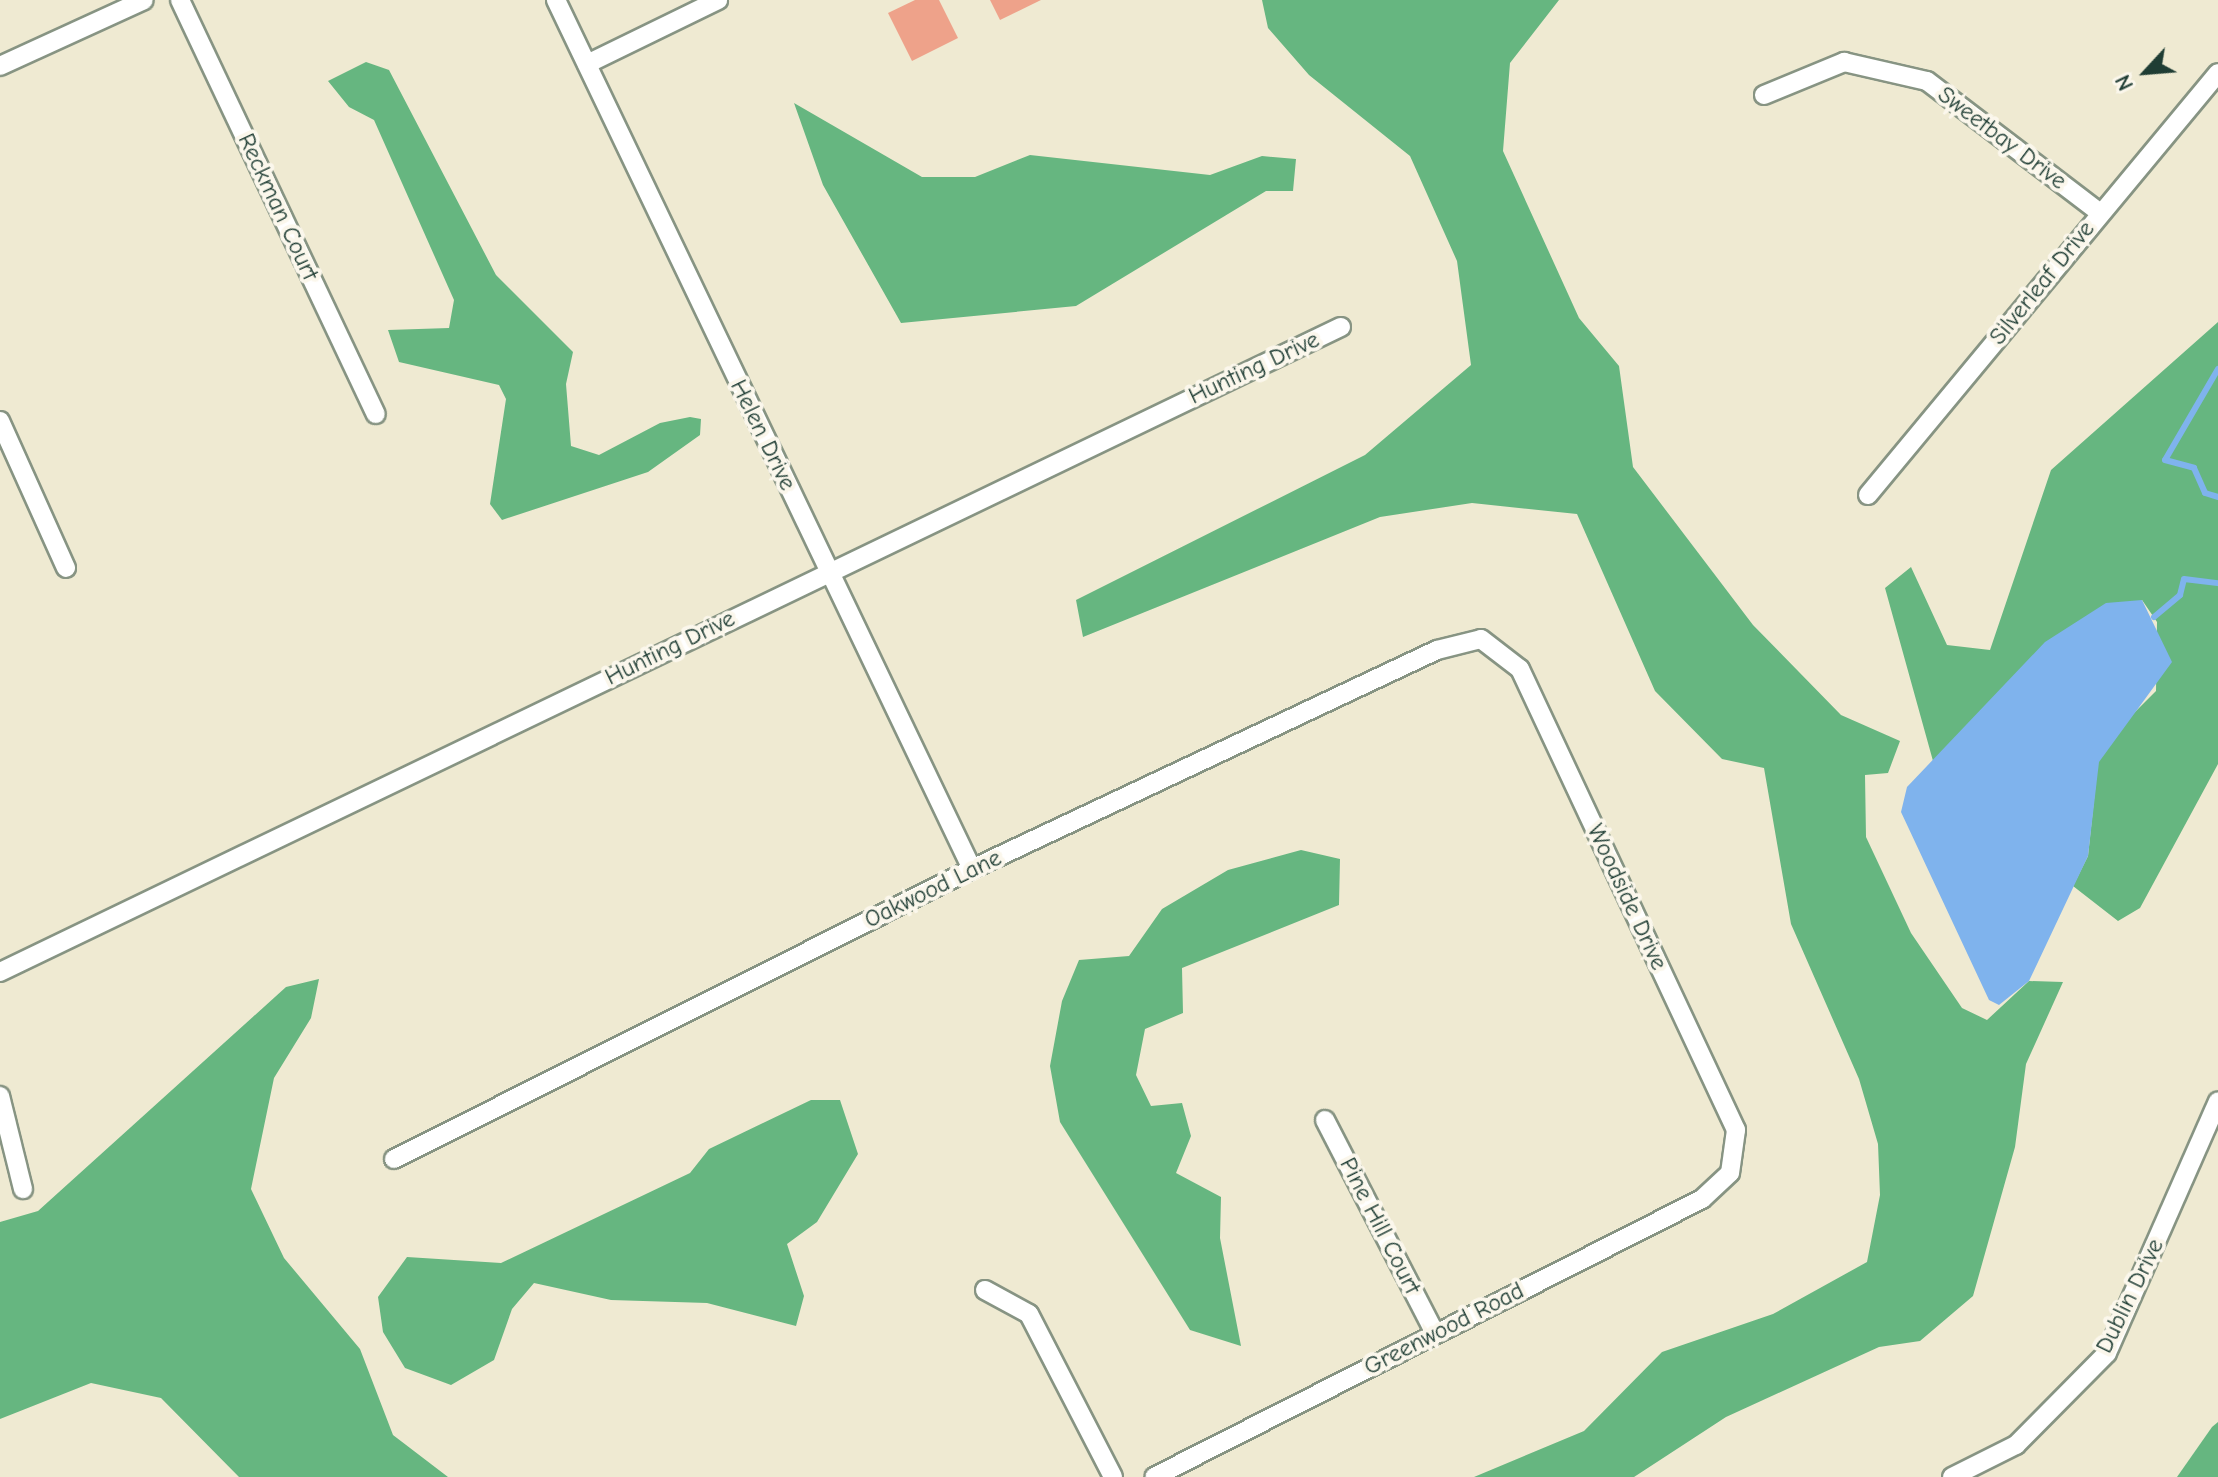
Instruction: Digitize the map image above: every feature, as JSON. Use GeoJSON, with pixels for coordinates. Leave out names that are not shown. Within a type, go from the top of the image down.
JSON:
{"type":"FeatureCollection","features":[{"type":"Feature","properties":{"kind":"street"},"geometry":{"type":"LineString","coordinates":[[0,66],[144,0]]}},
{"type":"Feature","properties":{"kind":"street","name":"Reckman Court"},"geometry":{"type":"LineString","coordinates":[[180,0],[376,414]]}},
{"type":"Feature","properties":{"kind":"street","name":"Helen Drive"},"geometry":{"type":"LineString","coordinates":[[556,0],[972,869]]}},
{"type":"Feature","properties":{"kind":"street"},"geometry":{"type":"LineString","coordinates":[[587,64],[718,0]]}},
{"type":"Feature","properties":{"kind":"street","name":"Sweetbay Drive"},"geometry":{"type":"LineString","coordinates":[[1764,95],[1844,62],[1927,81],[2100,213]]}},
{"type":"Feature","properties":{"kind":"street","name":"Silverleaf Drive"},"geometry":{"type":"LineString","coordinates":[[1868,495],[2218,73]]}},
{"type":"Feature","properties":{"kind":"street","name":"Hunting Drive"},"geometry":{"type":"LineString","coordinates":[[0,972],[829,570],[1341,327]]}},
{"type":"Feature","properties":{"kind":"street"},"geometry":{"type":"LineString","coordinates":[[0,421],[66,568]]}},
{"type":"Feature","properties":{"kind":"street","name":"Oakwood Lane"},"geometry":{"type":"LineString","coordinates":[[394,1159],[972,869],[1437,650],[1481,639]]}},
{"type":"Feature","properties":{"kind":"street","name":"Woodside Drive"},"geometry":{"type":"LineString","coordinates":[[1481,639],[1520,669],[1736,1130],[1730,1173]]}},
{"type":"Feature","properties":{"kind":"street"},"geometry":{"type":"LineString","coordinates":[[0,1096],[23,1189]]}},
{"type":"Feature","properties":{"kind":"street","name":"Dublin Drive"},"geometry":{"type":"LineString","coordinates":[[1952,1477],[2016,1445],[2107,1353],[2218,1101]]}},
{"type":"Feature","properties":{"kind":"street","name":"Pine Hill Court"},"geometry":{"type":"LineString","coordinates":[[1325,1120],[1435,1333]]}},
{"type":"Feature","properties":{"kind":"street","name":"Greenwood Road"},"geometry":{"type":"LineString","coordinates":[[1154,1477],[1702,1199],[1730,1173]]}},
{"type":"Feature","properties":{"kind":"street"},"geometry":{"type":"LineString","coordinates":[[985,1290],[1029,1314],[1113,1477]]}},
{"type":"Feature","properties":{"kind":"green space"},"geometry":{"type":"Polygon","coordinates":[[[1262,0],[1559,0],[1510,63],[1503,151],[1579,318],[1619,366],[1633,467],[1753,625],[1841,715],[1900,741],[1888,773],[1865,775],[1866,837],[1911,933],[1962,1008],[1987,1020],[2029,981],[2063,982],[2026,1064],[2015,1147],[1973,1296],[1920,1341],[1879,1347],[1726,1417],[1634,1477],[1474,1477],[1584,1431],[1662,1352],[1773,1314],[1867,1262],[1880,1195],[1878,1144],[1859,1079],[1791,924],[1764,768],[1722,759],[1655,691],[1577,514],[1472,503],[1380,517],[1083,637],[1076,600],[1365,455],[1471,365],[1457,261],[1410,156],[1309,75],[1268,28],[1262,0]]]}},
{"type":"Feature","properties":{"kind":"green space"},"geometry":{"type":"Polygon","coordinates":[[[366,62],[389,70],[496,275],[573,352],[566,384],[571,446],[599,455],[660,423],[690,417],[701,419],[700,435],[648,472],[502,520],[490,504],[506,399],[499,385],[399,362],[388,330],[449,328],[454,300],[374,120],[349,107],[328,81],[366,62]]]}},
{"type":"Feature","properties":{"kind":"green space"},"geometry":{"type":"Polygon","coordinates":[[[794,103],[922,177],[975,177],[1030,155],[1210,175],[1262,156],[1296,159],[1293,191],[1266,191],[1076,306],[901,323],[823,185],[794,103]]]}},
{"type":"Feature","properties":{"kind":"green space"},"geometry":{"type":"Polygon","coordinates":[[[2218,322],[2218,764],[2140,908],[2118,921],[2073,886],[2088,856],[2098,762],[2116,731],[2156,691],[2157,622],[2142,600],[1933,761],[1885,588],[1911,567],[1947,645],[1990,650],[2051,470],[2218,322]]]}},
{"type":"Feature","properties":{"kind":"green space"},"geometry":{"type":"Polygon","coordinates":[[[1301,850],[1340,859],[1339,905],[1182,968],[1183,1013],[1145,1029],[1136,1075],[1151,1106],[1182,1103],[1191,1136],[1176,1173],[1221,1197],[1220,1238],[1241,1346],[1190,1330],[1060,1122],[1050,1066],[1062,1001],[1079,960],[1129,956],[1162,909],[1228,870],[1301,850]]]}},
{"type":"Feature","properties":{"kind":"green space"},"geometry":{"type":"Polygon","coordinates":[[[319,979],[311,1018],[274,1078],[251,1189],[284,1258],[360,1349],[393,1435],[448,1477],[239,1477],[161,1398],[91,1383],[0,1419],[0,1222],[38,1211],[286,987],[319,979]]]}},
{"type":"Feature","properties":{"kind":"green space"},"geometry":{"type":"Polygon","coordinates":[[[811,1100],[840,1100],[858,1154],[817,1222],[787,1244],[804,1296],[796,1326],[707,1303],[611,1300],[534,1283],[512,1309],[494,1360],[451,1385],[405,1368],[383,1332],[378,1297],[407,1257],[501,1263],[690,1173],[709,1149],[811,1100]]]}},
{"type":"Feature","properties":{"kind":"green space"},"geometry":{"type":"Polygon","coordinates":[[[2218,1422],[2218,1477],[2177,1477],[2212,1427],[2218,1422]]]}},
{"type":"Feature","properties":{"kind":"water"},"geometry":{"type":"Polygon","coordinates":[[[2142,600],[2172,662],[2099,762],[2088,856],[2029,981],[1999,1005],[1989,1000],[1901,812],[1907,787],[2045,642],[2106,603],[2142,600]]]}},
{"type":"Feature","properties":{"kind":"building"},"geometry":{"type":"Polygon","coordinates":[[[915,0],[939,0],[958,38],[912,61],[888,13],[915,0]]]}},
{"type":"Feature","properties":{"kind":"building"},"geometry":{"type":"Polygon","coordinates":[[[990,0],[1041,0],[1000,20],[990,0]]]}},
{"type":"Feature","properties":{"kind":"waterway"},"geometry":{"type":"LineString","coordinates":[[2218,369],[2165,460],[2194,468],[2205,493],[2218,497]]}},
{"type":"Feature","properties":{"kind":"waterway"},"geometry":{"type":"LineString","coordinates":[[2154,617],[2180,595],[2184,579],[2218,583]]}}]}
